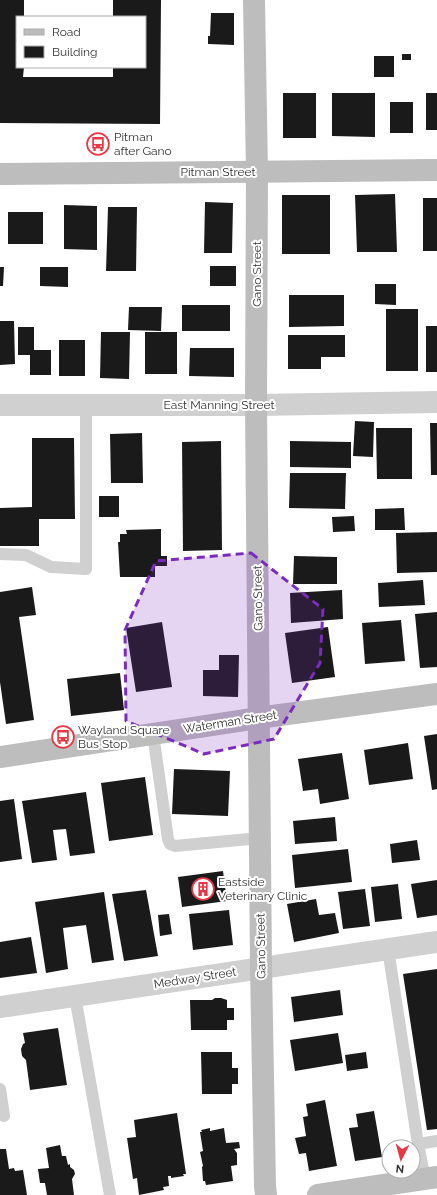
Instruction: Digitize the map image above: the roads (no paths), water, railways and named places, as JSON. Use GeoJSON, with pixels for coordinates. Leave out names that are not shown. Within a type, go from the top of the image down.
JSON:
{"type":"FeatureCollection","features":[{"type":"Feature","properties":{"kind":"main road","name":"Gano Street"},"geometry":{"type":"LineString","coordinates":[[254,0],[257,172],[256,405],[261,967],[266,1195]]}},
{"type":"Feature","properties":{"kind":"main road","name":"Pitman Street"},"geometry":{"type":"LineString","coordinates":[[0,174],[437,170]]}},
{"type":"Feature","properties":{"kind":"main road","name":"Waterman Street"},"geometry":{"type":"LineString","coordinates":[[0,757],[259,718],[437,694]]}},
{"type":"Feature","properties":{"kind":"main road"},"geometry":{"type":"LineString","coordinates":[[318,1195],[431,1178]]}},
{"type":"Feature","properties":{"kind":"street","name":"East Manning Street"},"geometry":{"type":"LineString","coordinates":[[0,405],[256,405],[437,402]]}},
{"type":"Feature","properties":{"kind":"street","name":"Medway Street"},"geometry":{"type":"LineString","coordinates":[[0,1007],[437,942]]}},
{"type":"Feature","properties":{"kind":"lane"},"geometry":{"type":"LineString","coordinates":[[0,554],[26,555],[51,568],[86,569],[86,404]]}},
{"type":"Feature","properties":{"kind":"lane"},"geometry":{"type":"LineString","coordinates":[[153,734],[168,839],[170,844],[175,846],[260,838]]}},
{"type":"Feature","properties":{"kind":"lane"},"geometry":{"type":"LineString","coordinates":[[388,949],[417,1139]]}},
{"type":"Feature","properties":{"kind":"lane"},"geometry":{"type":"LineString","coordinates":[[75,996],[110,1195]]}},
{"type":"Feature","properties":{"kind":"lane"},"geometry":{"type":"LineString","coordinates":[[0,1089],[4,1116]]}},
{"type":"Feature","properties":{"kind":"lane"},"geometry":{"type":"LineString","coordinates":[[421,1144],[437,1141]]}},
{"type":"Feature","properties":{"kind":"lane"},"geometry":{"type":"LineString","coordinates":[[421,1152],[431,1178]]}},
{"type":"Feature","properties":{"kind":"place","name":"Pitman after Gano"},"geometry":{"type":"Point","coordinates":[98,144]}},
{"type":"Feature","properties":{"kind":"place","name":"Wayland Square Bus Stop"},"geometry":{"type":"Point","coordinates":[63,737]}},
{"type":"Feature","properties":{"kind":"place","name":"Eastside Veterinary Clinic"},"geometry":{"type":"Point","coordinates":[203,889]}}]}
